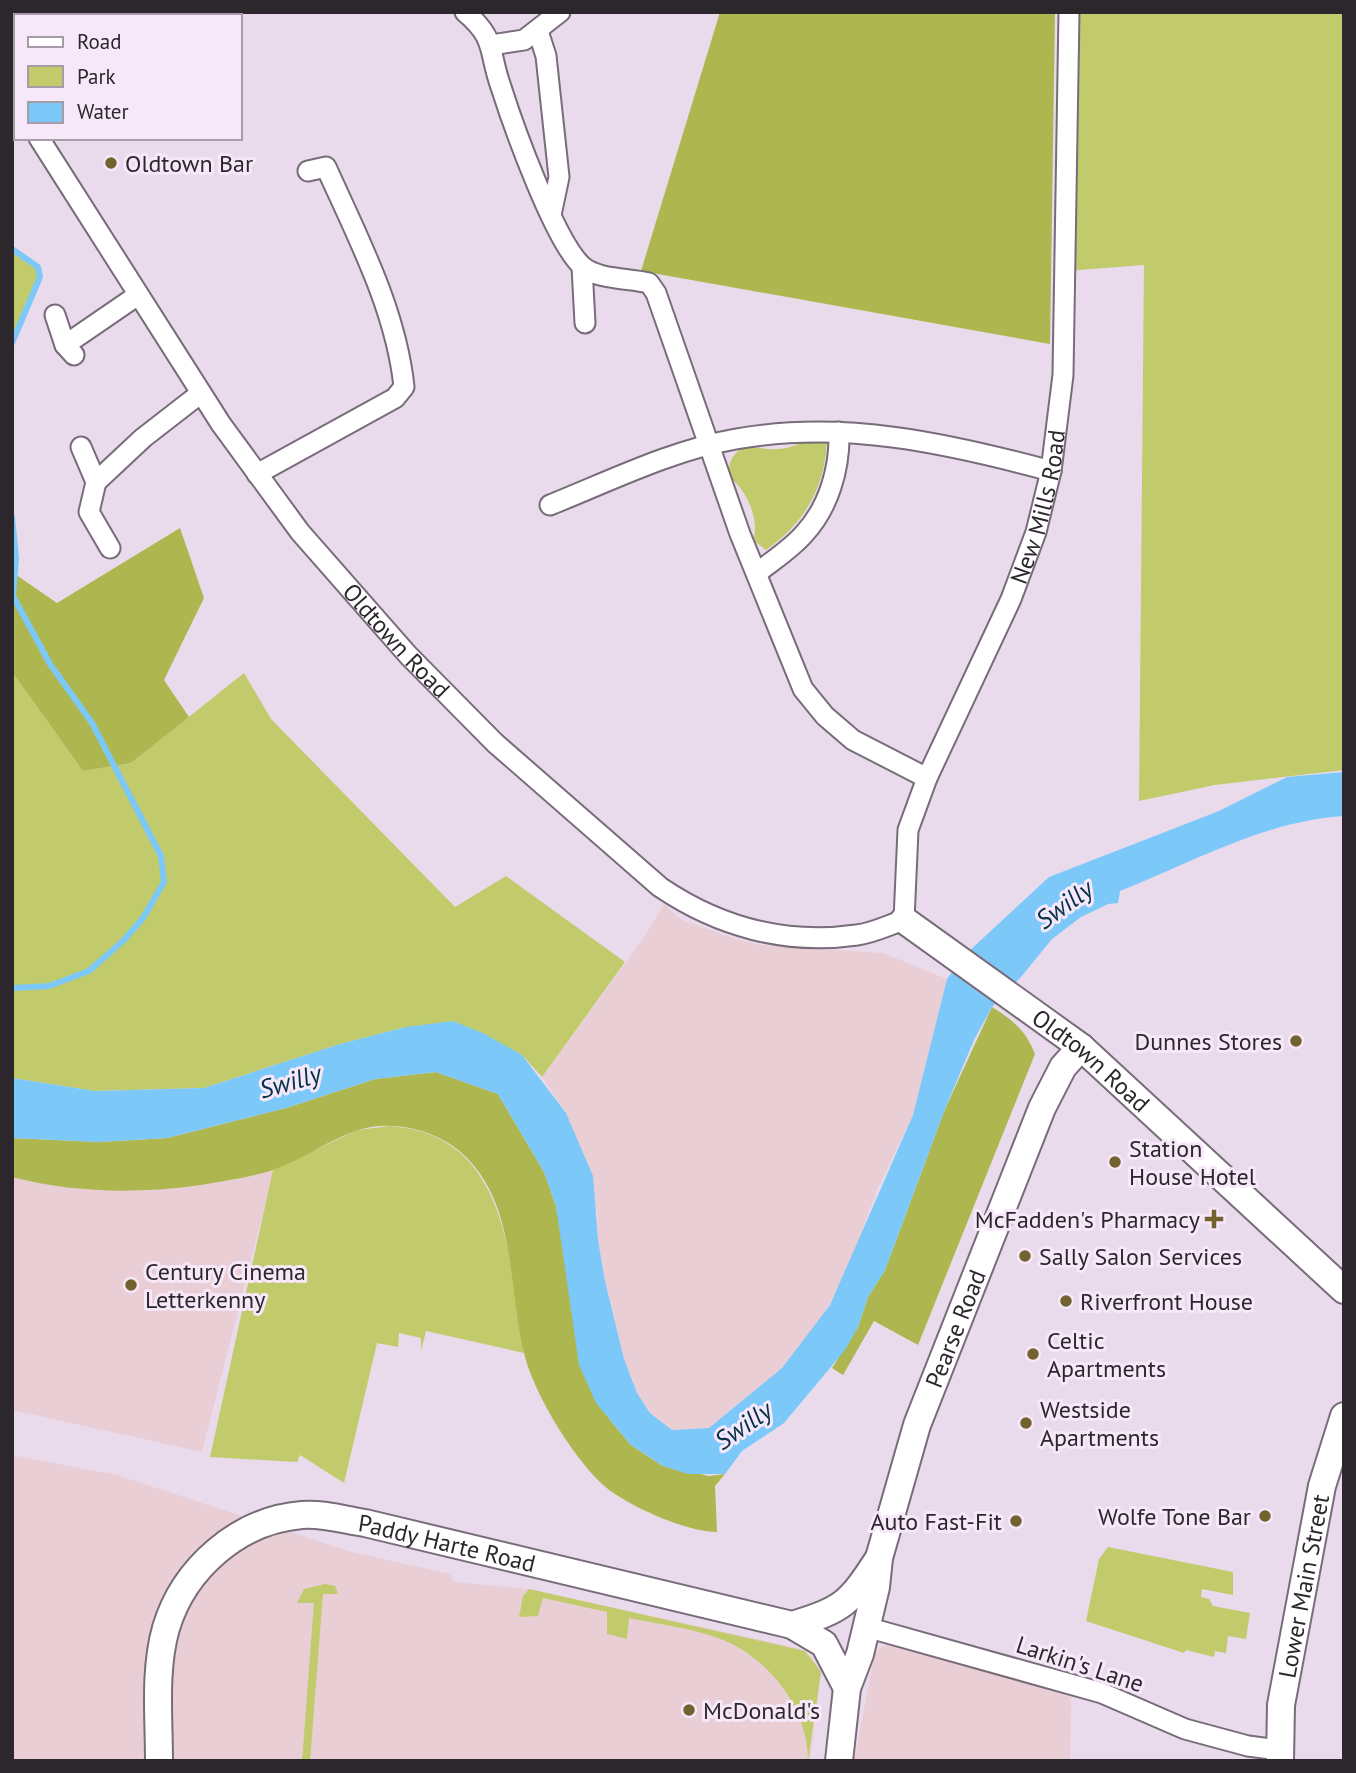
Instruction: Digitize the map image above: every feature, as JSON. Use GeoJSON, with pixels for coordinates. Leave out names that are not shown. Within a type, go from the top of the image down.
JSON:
{"type":"FeatureCollection","features":[{"type":"Feature","properties":{"kind":"main road","name":"Oldtown Road"},"geometry":{"type":"LineString","coordinates":[[904,920],[949,955],[1081,1047],[1344,1290]]}},
{"type":"Feature","properties":{"kind":"main road","name":"Pearse Road"},"geometry":{"type":"LineString","coordinates":[[839,1761],[847,1688],[866,1627],[876,1587],[879,1558],[917,1425],[1042,1108],[1063,1067],[1081,1047]]}},
{"type":"Feature","properties":{"kind":"main road","name":"Lower Main Street"},"geometry":{"type":"LineString","coordinates":[[1279,1755],[1280,1705],[1322,1486],[1344,1416]]}},
{"type":"Feature","properties":{"kind":"main road","name":"Paddy Harte Road"},"geometry":{"type":"LineString","coordinates":[[159,1761],[161,1657],[166,1628],[185,1587],[205,1561],[230,1540],[279,1519],[303,1515],[365,1523],[792,1625]]}},
{"type":"Feature","properties":{"kind":"main road"},"geometry":{"type":"LineString","coordinates":[[792,1625],[831,1612],[847,1603],[879,1558]]}},
{"type":"Feature","properties":{"kind":"main road"},"geometry":{"type":"LineString","coordinates":[[792,1625],[824,1644],[847,1688]]}},
{"type":"Feature","properties":{"kind":"street"},"geometry":{"type":"LineString","coordinates":[[465,12],[480,25],[491,45],[499,84],[551,215],[582,267],[584,323]]}},
{"type":"Feature","properties":{"kind":"street"},"geometry":{"type":"LineString","coordinates":[[491,45],[524,40],[560,12]]}},
{"type":"Feature","properties":{"kind":"street","name":"New Mills Road"},"geometry":{"type":"LineString","coordinates":[[904,920],[908,830],[927,778],[1011,599],[1036,532],[1051,471],[1063,375],[1069,12]]}},
{"type":"Feature","properties":{"kind":"street"},"geometry":{"type":"LineString","coordinates":[[538,31],[546,55],[559,177],[551,215]]}},
{"type":"Feature","properties":{"kind":"street","name":"Oldtown Road"},"geometry":{"type":"LineString","coordinates":[[40,140],[201,393],[307,541],[426,674],[523,770],[660,887],[690,907],[740,928],[817,937],[859,935],[904,920]]}},
{"type":"Feature","properties":{"kind":"street"},"geometry":{"type":"LineString","coordinates":[[257,474],[395,398],[404,387],[400,346],[326,167],[308,171]]}},
{"type":"Feature","properties":{"kind":"street"},"geometry":{"type":"LineString","coordinates":[[582,267],[608,276],[649,283],[656,293],[709,446],[793,669],[819,709],[870,751],[927,778]]}},
{"type":"Feature","properties":{"kind":"street"},"geometry":{"type":"LineString","coordinates":[[55,315],[70,350],[138,295]]}},
{"type":"Feature","properties":{"kind":"street"},"geometry":{"type":"LineString","coordinates":[[110,548],[89,512],[96,482],[143,438],[201,393]]}},
{"type":"Feature","properties":{"kind":"street"},"geometry":{"type":"LineString","coordinates":[[757,573],[804,535],[824,505],[840,458],[839,432]]}},
{"type":"Feature","properties":{"kind":"street"},"geometry":{"type":"LineString","coordinates":[[550,505],[668,458],[709,446],[767,435],[839,432],[923,441],[1051,471]]}},
{"type":"Feature","properties":{"kind":"street"},"geometry":{"type":"LineString","coordinates":[[81,447],[96,482]]}},
{"type":"Feature","properties":{"kind":"street","name":"Larkin's Lane"},"geometry":{"type":"LineString","coordinates":[[866,1627],[1102,1693],[1185,1729],[1279,1755]]}},
{"type":"Feature","properties":{"kind":"shaded area"},"geometry":{"type":"Polygon","coordinates":[[[664,904],[680,919],[736,939],[760,945],[883,953],[947,979],[913,1115],[878,1188],[843,1281],[816,1327],[782,1368],[709,1428],[672,1430],[650,1413],[637,1393],[624,1359],[605,1281],[598,1240],[597,1213],[566,1113],[542,1077],[643,939],[664,904]]]}},
{"type":"Feature","properties":{"kind":"shaded area"},"geometry":{"type":"Polygon","coordinates":[[[274,1170],[202,1452],[12,1410],[12,1176],[43,1183],[144,1191],[274,1170]]]}},
{"type":"Feature","properties":{"kind":"shaded area"},"geometry":{"type":"Polygon","coordinates":[[[12,1455],[117,1475],[348,1551],[450,1574],[454,1582],[529,1589],[798,1648],[813,1658],[821,1672],[810,1761],[12,1761],[12,1455]]]}},
{"type":"Feature","properties":{"kind":"shaded area"},"geometry":{"type":"Polygon","coordinates":[[[888,1643],[1010,1675],[1010,1679],[1071,1697],[1070,1761],[854,1761],[875,1652],[888,1643]]]}},
{"type":"Feature","properties":{"kind":"green space"},"geometry":{"type":"Polygon","coordinates":[[[720,12],[1055,14],[1050,344],[641,271],[720,12]]]}},
{"type":"Feature","properties":{"kind":"green space"},"geometry":{"type":"Polygon","coordinates":[[[1078,12],[1344,12],[1344,770],[1215,785],[1139,801],[1144,265],[1066,271],[1078,12]]]}},
{"type":"Feature","properties":{"kind":"green space"},"geometry":{"type":"Polygon","coordinates":[[[12,249],[38,267],[40,277],[12,343],[12,249]]]}},
{"type":"Feature","properties":{"kind":"green space"},"geometry":{"type":"Polygon","coordinates":[[[810,436],[827,440],[817,488],[802,516],[766,550],[753,540],[753,515],[746,497],[729,477],[730,462],[739,450],[749,445],[764,449],[781,449],[797,445],[810,436]]]}},
{"type":"Feature","properties":{"kind":"green space"},"geometry":{"type":"Polygon","coordinates":[[[180,528],[204,598],[164,680],[189,717],[131,763],[83,771],[12,672],[12,572],[57,603],[180,528]]]}},
{"type":"Feature","properties":{"kind":"green space"},"geometry":{"type":"Polygon","coordinates":[[[12,672],[83,771],[131,763],[244,673],[271,719],[455,907],[506,876],[625,962],[542,1077],[522,1055],[406,1027],[340,1044],[204,1088],[95,1091],[12,1078],[12,672]]]}},
{"type":"Feature","properties":{"kind":"green space"},"geometry":{"type":"Polygon","coordinates":[[[992,1007],[1018,1027],[1035,1054],[918,1345],[874,1321],[843,1375],[832,1368],[858,1327],[868,1297],[885,1270],[945,1109],[992,1007]]]}},
{"type":"Feature","properties":{"kind":"green space"},"geometry":{"type":"Polygon","coordinates":[[[436,1072],[498,1094],[544,1172],[556,1206],[566,1261],[610,1420],[631,1445],[663,1466],[709,1476],[725,1474],[715,1486],[717,1532],[673,1522],[625,1500],[602,1484],[578,1457],[555,1423],[529,1369],[519,1328],[503,1225],[495,1201],[483,1178],[467,1158],[443,1140],[400,1126],[369,1127],[256,1175],[154,1190],[82,1189],[12,1177],[12,1138],[99,1142],[167,1138],[286,1108],[375,1079],[436,1072]]]}},
{"type":"Feature","properties":{"kind":"green space"},"geometry":{"type":"Polygon","coordinates":[[[390,1126],[429,1134],[459,1152],[481,1177],[496,1208],[507,1243],[524,1353],[426,1331],[421,1351],[421,1338],[399,1333],[398,1347],[377,1343],[344,1483],[300,1455],[297,1462],[210,1457],[273,1170],[357,1130],[390,1126]]]}},
{"type":"Feature","properties":{"kind":"green space"},"geometry":{"type":"Polygon","coordinates":[[[1108,1547],[1233,1572],[1233,1595],[1202,1589],[1201,1597],[1209,1599],[1213,1606],[1250,1613],[1246,1639],[1228,1636],[1226,1653],[1215,1651],[1214,1657],[1186,1650],[1184,1653],[1086,1621],[1099,1559],[1108,1547]]]}},
{"type":"Feature","properties":{"kind":"green space"},"geometry":{"type":"Polygon","coordinates":[[[325,1584],[335,1586],[338,1594],[323,1594],[310,1761],[302,1761],[314,1603],[297,1603],[304,1589],[325,1584]]]}},
{"type":"Feature","properties":{"kind":"green space"},"geometry":{"type":"Polygon","coordinates":[[[529,1589],[805,1651],[821,1672],[808,1761],[801,1722],[782,1686],[753,1657],[736,1646],[696,1632],[629,1618],[627,1639],[607,1634],[607,1612],[543,1598],[538,1616],[519,1617],[523,1596],[529,1589]]]}},
{"type":"Feature","properties":{"kind":"water","name":"Swilly"},"geometry":{"type":"Polygon","coordinates":[[[1344,772],[1344,816],[1314,819],[1257,834],[1120,891],[1118,903],[1108,904],[1081,917],[1052,939],[992,1007],[974,1040],[945,1109],[885,1270],[868,1297],[858,1327],[845,1350],[784,1423],[742,1451],[725,1474],[688,1474],[663,1466],[631,1445],[596,1403],[579,1365],[556,1206],[544,1172],[498,1094],[436,1072],[375,1079],[286,1108],[167,1138],[99,1142],[12,1138],[12,1078],[95,1091],[204,1088],[340,1044],[406,1027],[453,1021],[485,1034],[522,1055],[566,1113],[593,1176],[598,1240],[605,1281],[624,1359],[637,1393],[650,1413],[672,1430],[709,1428],[782,1368],[830,1305],[913,1115],[947,979],[967,953],[1049,877],[1219,811],[1287,777],[1344,772]]]}},
{"type":"Feature","properties":{"kind":"waterway"},"geometry":{"type":"LineString","coordinates":[[12,249],[38,267],[40,277],[12,343]]}},
{"type":"Feature","properties":{"kind":"waterway"},"geometry":{"type":"LineString","coordinates":[[12,517],[16,558],[13,596],[50,664],[92,723],[161,856],[164,882],[143,918],[124,940],[89,971],[49,986],[12,988]]}},
{"type":"Feature","properties":{"kind":"place","name":"Oldtown Bar"},"geometry":{"type":"Point","coordinates":[111,163]}},
{"type":"Feature","properties":{"kind":"place","name":"Dunnes Stores"},"geometry":{"type":"Point","coordinates":[1296,1041]}},
{"type":"Feature","properties":{"kind":"place","name":"Station House Hotel"},"geometry":{"type":"Point","coordinates":[1115,1162]}},
{"type":"Feature","properties":{"kind":"place","name":"McFadden's Pharmacy"},"geometry":{"type":"Point","coordinates":[1214,1219]}},
{"type":"Feature","properties":{"kind":"place","name":"Sally Salon Services"},"geometry":{"type":"Point","coordinates":[1025,1256]}},
{"type":"Feature","properties":{"kind":"place","name":"Century Cinema Letterkenny"},"geometry":{"type":"Point","coordinates":[131,1285]}},
{"type":"Feature","properties":{"kind":"place","name":"Riverfront House"},"geometry":{"type":"Point","coordinates":[1066,1301]}},
{"type":"Feature","properties":{"kind":"place","name":"Celtic Apartments"},"geometry":{"type":"Point","coordinates":[1033,1354]}},
{"type":"Feature","properties":{"kind":"place","name":"Westside Apartments"},"geometry":{"type":"Point","coordinates":[1026,1423]}},
{"type":"Feature","properties":{"kind":"place","name":"Wolfe Tone Bar"},"geometry":{"type":"Point","coordinates":[1265,1516]}},
{"type":"Feature","properties":{"kind":"place","name":"Auto Fast-Fit"},"geometry":{"type":"Point","coordinates":[1016,1521]}},
{"type":"Feature","properties":{"kind":"place","name":"McDonald's"},"geometry":{"type":"Point","coordinates":[689,1710]}}]}
